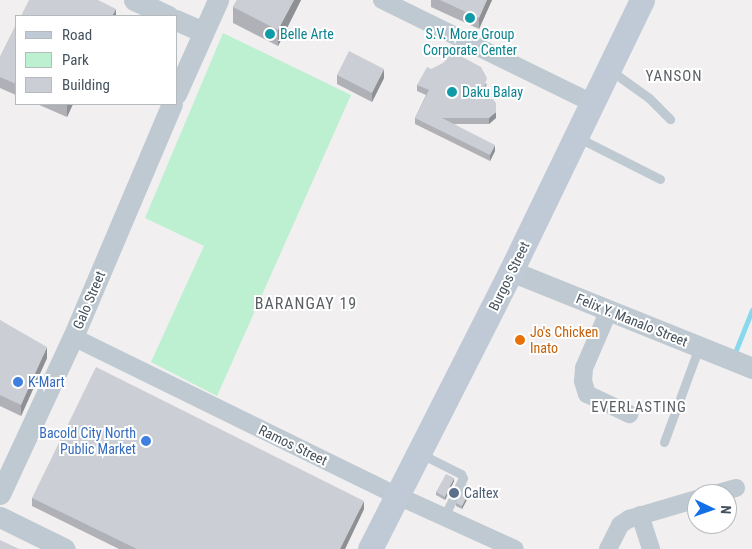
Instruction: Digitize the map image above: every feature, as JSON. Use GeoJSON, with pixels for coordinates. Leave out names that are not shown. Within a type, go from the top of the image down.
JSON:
{"type":"FeatureCollection","features":[{"type":"Feature","properties":{"kind":"main road","name":"Burgos Street"},"geometry":{"type":"LineString","coordinates":[[370,549],[594,104],[642,0]]}},
{"type":"Feature","properties":{"kind":"street"},"geometry":{"type":"LineString","coordinates":[[134,0],[167,15]]}},
{"type":"Feature","properties":{"kind":"street"},"geometry":{"type":"LineString","coordinates":[[178,89],[218,0]]}},
{"type":"Feature","properties":{"kind":"street"},"geometry":{"type":"LineString","coordinates":[[382,0],[594,104]]}},
{"type":"Feature","properties":{"kind":"street"},"geometry":{"type":"LineString","coordinates":[[178,21],[203,32]]}},
{"type":"Feature","properties":{"kind":"street","name":"Galo Street"},"geometry":{"type":"LineString","coordinates":[[0,494],[73,337],[172,105]]}},
{"type":"Feature","properties":{"kind":"street","name":"Felix Y. Manalo Street"},"geometry":{"type":"LineString","coordinates":[[511,271],[752,368]]}},
{"type":"Feature","properties":{"kind":"street"},"geometry":{"type":"LineString","coordinates":[[610,310],[584,368],[583,381],[587,394],[629,414]]}},
{"type":"Feature","properties":{"kind":"street","name":"Ramos Street"},"geometry":{"type":"LineString","coordinates":[[73,337],[398,496],[515,549]]}},
{"type":"Feature","properties":{"kind":"street"},"geometry":{"type":"LineString","coordinates":[[608,549],[620,525],[640,515],[687,502]]}},
{"type":"Feature","properties":{"kind":"street"},"geometry":{"type":"LineString","coordinates":[[640,515],[652,549]]}},
{"type":"Feature","properties":{"kind":"street"},"geometry":{"type":"LineString","coordinates":[[0,517],[65,549]]}},
{"type":"Feature","properties":{"kind":"lane"},"geometry":{"type":"LineString","coordinates":[[610,70],[649,98],[670,119]]}},
{"type":"Feature","properties":{"kind":"lane"},"geometry":{"type":"LineString","coordinates":[[577,137],[660,179]]}},
{"type":"Feature","properties":{"kind":"lane"},"geometry":{"type":"LineString","coordinates":[[664,442],[699,347]]}},
{"type":"Feature","properties":{"kind":"lane"},"geometry":{"type":"LineString","coordinates":[[419,453],[461,474],[463,478],[444,517]]}},
{"type":"Feature","properties":{"kind":"green space"},"geometry":{"type":"Polygon","coordinates":[[[223,33],[351,95],[217,396],[151,362],[204,246],[145,218],[223,33]]]}},
{"type":"Feature","properties":{"kind":"building"},"geometry":{"type":"Polygon","coordinates":[[[29,0],[98,0],[116,9],[113,15],[22,15],[29,0]]]}},
{"type":"Feature","properties":{"kind":"building"},"geometry":{"type":"Polygon","coordinates":[[[237,0],[294,0],[278,30],[233,7],[237,0]]]}},
{"type":"Feature","properties":{"kind":"building"},"geometry":{"type":"Polygon","coordinates":[[[440,0],[487,0],[479,18],[440,0]]]}},
{"type":"Feature","properties":{"kind":"building"},"geometry":{"type":"Polygon","coordinates":[[[15,27],[15,84],[0,77],[0,57],[15,27]]]}},
{"type":"Feature","properties":{"kind":"building"},"geometry":{"type":"Polygon","coordinates":[[[349,51],[384,69],[372,93],[337,75],[349,51]]]}},
{"type":"Feature","properties":{"kind":"building"},"geometry":{"type":"Polygon","coordinates":[[[453,52],[481,67],[487,78],[484,88],[496,103],[496,112],[489,118],[442,118],[495,145],[490,155],[415,118],[429,90],[417,85],[427,67],[431,69],[443,63],[453,52]]]}},
{"type":"Feature","properties":{"kind":"building","name":"K-Mart"},"geometry":{"type":"Polygon","coordinates":[[[0,320],[47,347],[21,405],[0,395],[0,320]]]}},
{"type":"Feature","properties":{"kind":"building","name":"Bacold City North Public Market"},"geometry":{"type":"Polygon","coordinates":[[[96,367],[364,501],[340,549],[137,549],[32,498],[96,367]]]}},
{"type":"Feature","properties":{"kind":"building"},"geometry":{"type":"Polygon","coordinates":[[[446,474],[454,478],[445,497],[436,492],[446,474]]]}},
{"type":"Feature","properties":{"kind":"building"},"geometry":{"type":"Polygon","coordinates":[[[465,484],[472,487],[462,506],[456,503],[465,484]]]}},
{"type":"Feature","properties":{"kind":"building"},"geometry":{"type":"Polygon","coordinates":[[[0,540],[19,549],[0,549],[0,540]]]}},
{"type":"Feature","properties":{"kind":"waterway"},"geometry":{"type":"LineString","coordinates":[[734,355],[752,310]]}},
{"type":"Feature","properties":{"kind":"place","name":"S.V. More Group Corporate Center"},"geometry":{"type":"Point","coordinates":[470,18]}},
{"type":"Feature","properties":{"kind":"place","name":"Belle Arte"},"geometry":{"type":"Point","coordinates":[270,34]}},
{"type":"Feature","properties":{"kind":"place","name":"Daku Balay"},"geometry":{"type":"Point","coordinates":[452,92]}},
{"type":"Feature","properties":{"kind":"place","name":"Jo's Chicken Inato"},"geometry":{"type":"Point","coordinates":[520,340]}},
{"type":"Feature","properties":{"kind":"place","name":"K-Mart"},"geometry":{"type":"Point","coordinates":[18,382]}},
{"type":"Feature","properties":{"kind":"place","name":"Bacold City North Public Market"},"geometry":{"type":"Point","coordinates":[146,441]}},
{"type":"Feature","properties":{"kind":"place","name":"Caltex"},"geometry":{"type":"Point","coordinates":[454,493]}},
{"type":"Feature","properties":{"kind":"district","name":"YANSON"},"geometry":{"type":"Point","coordinates":[674,77]}},
{"type":"Feature","properties":{"kind":"district","name":"BARANGAY 19"},"geometry":{"type":"Point","coordinates":[306,304]}},
{"type":"Feature","properties":{"kind":"district","name":"EVERLASTING"},"geometry":{"type":"Point","coordinates":[639,408]}}]}
